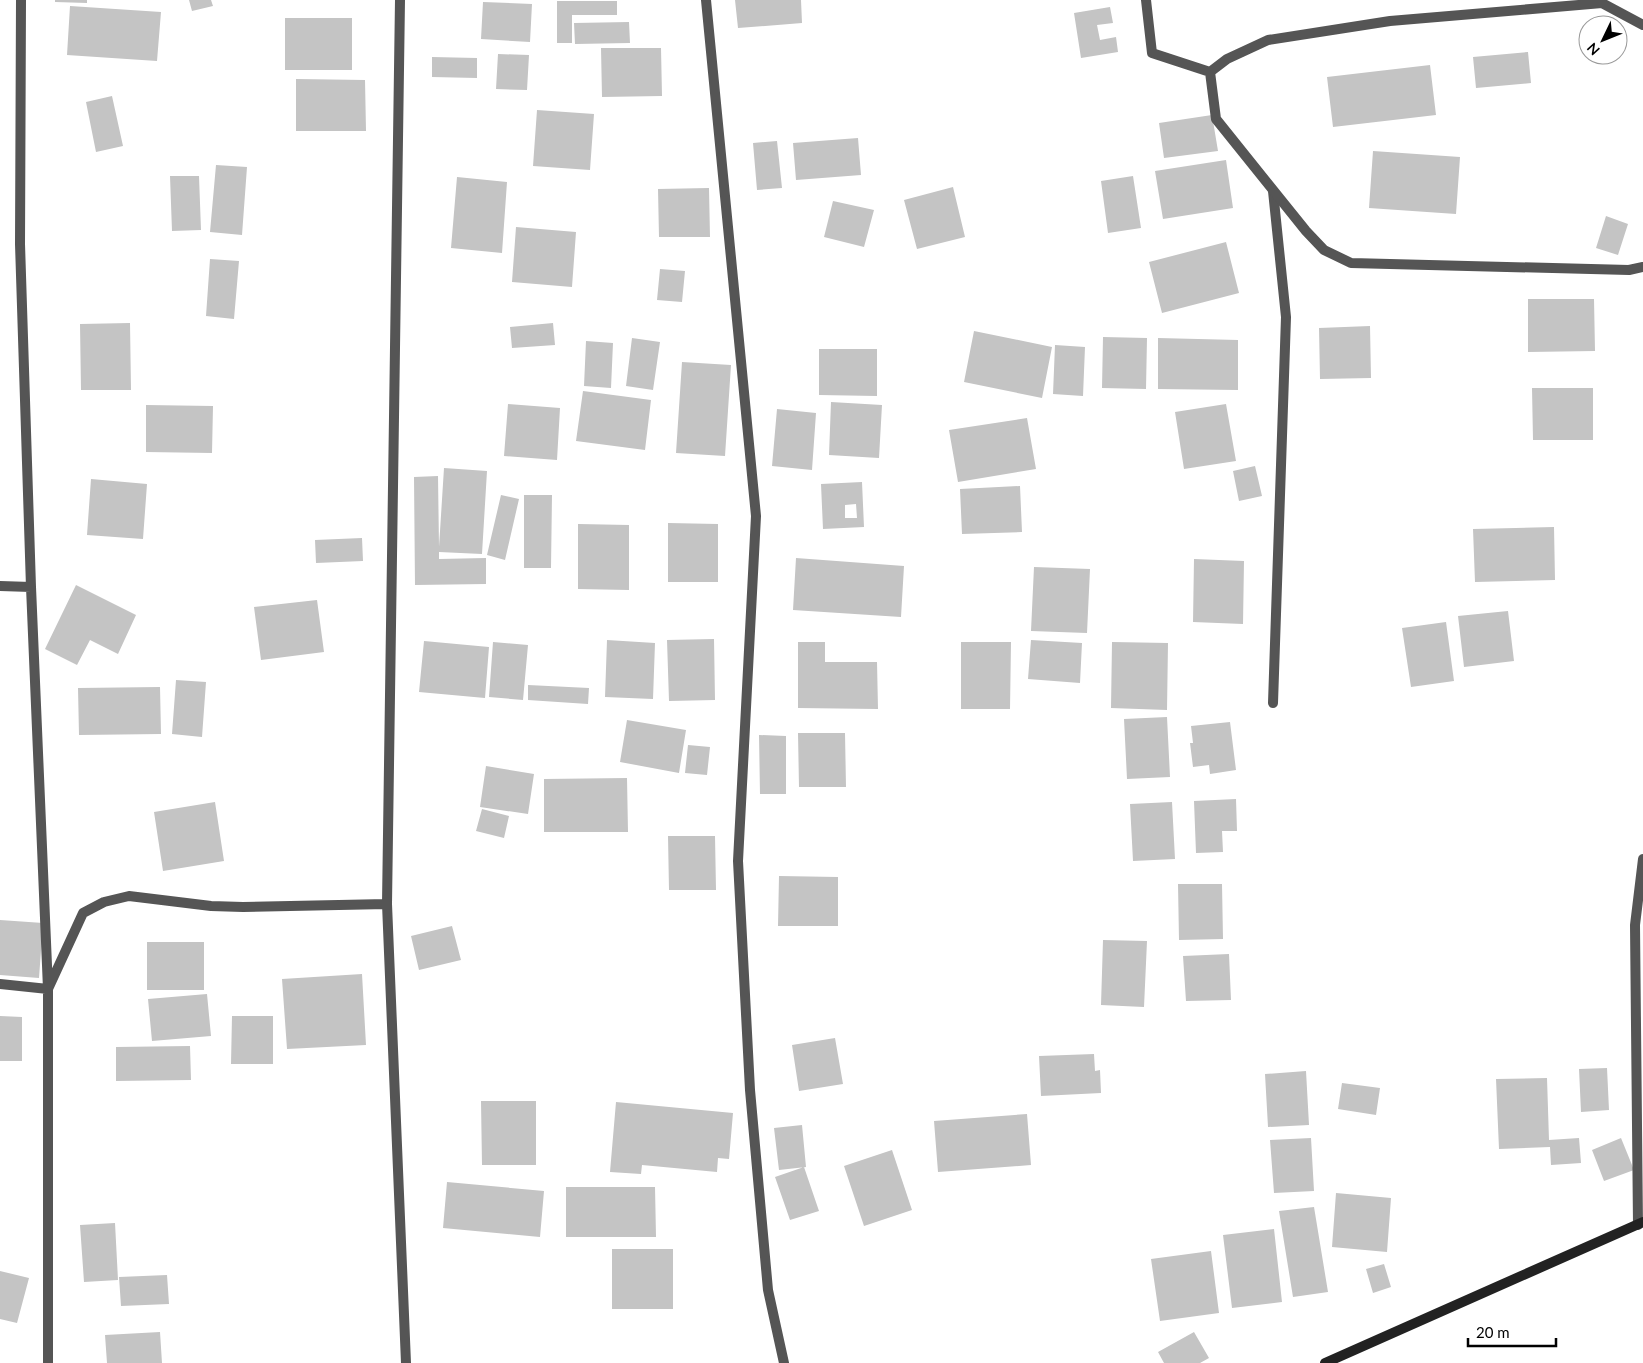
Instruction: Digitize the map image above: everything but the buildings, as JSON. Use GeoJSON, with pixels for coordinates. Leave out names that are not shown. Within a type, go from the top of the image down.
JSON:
{"type":"FeatureCollection","features":[{"type":"Feature","properties":{"kind":"main road"},"geometry":{"type":"LineString","coordinates":[[1325,1363],[1640,1224]]}},
{"type":"Feature","properties":{"kind":"street"},"geometry":{"type":"LineString","coordinates":[[21,0],[20,244],[31,587],[48,989],[48,1363]]}},
{"type":"Feature","properties":{"kind":"street"},"geometry":{"type":"LineString","coordinates":[[400,0],[387,904],[406,1363]]}},
{"type":"Feature","properties":{"kind":"street"},"geometry":{"type":"LineString","coordinates":[[706,0],[756,516],[738,861],[750,1090],[768,1290],[784,1363]]}},
{"type":"Feature","properties":{"kind":"street"},"geometry":{"type":"LineString","coordinates":[[1146,0],[1152,53],[1210,72]]}},
{"type":"Feature","properties":{"kind":"street"},"geometry":{"type":"LineString","coordinates":[[1210,72],[1227,59],[1268,40],[1390,21],[1602,3],[1643,24]]}},
{"type":"Feature","properties":{"kind":"street"},"geometry":{"type":"LineString","coordinates":[[1210,72],[1216,119],[1306,231],[1324,250],[1351,263],[1629,270],[1643,267]]}},
{"type":"Feature","properties":{"kind":"street"},"geometry":{"type":"LineString","coordinates":[[1273,191],[1286,317],[1273,703]]}},
{"type":"Feature","properties":{"kind":"street"},"geometry":{"type":"LineString","coordinates":[[0,586],[31,587]]}},
{"type":"Feature","properties":{"kind":"street"},"geometry":{"type":"LineString","coordinates":[[1640,1224],[1635,925],[1643,859]]}},
{"type":"Feature","properties":{"kind":"street"},"geometry":{"type":"LineString","coordinates":[[48,989],[83,914],[104,902],[129,896],[211,906],[243,907],[387,904]]}},
{"type":"Feature","properties":{"kind":"street"},"geometry":{"type":"LineString","coordinates":[[0,984],[48,989]]}}]}
